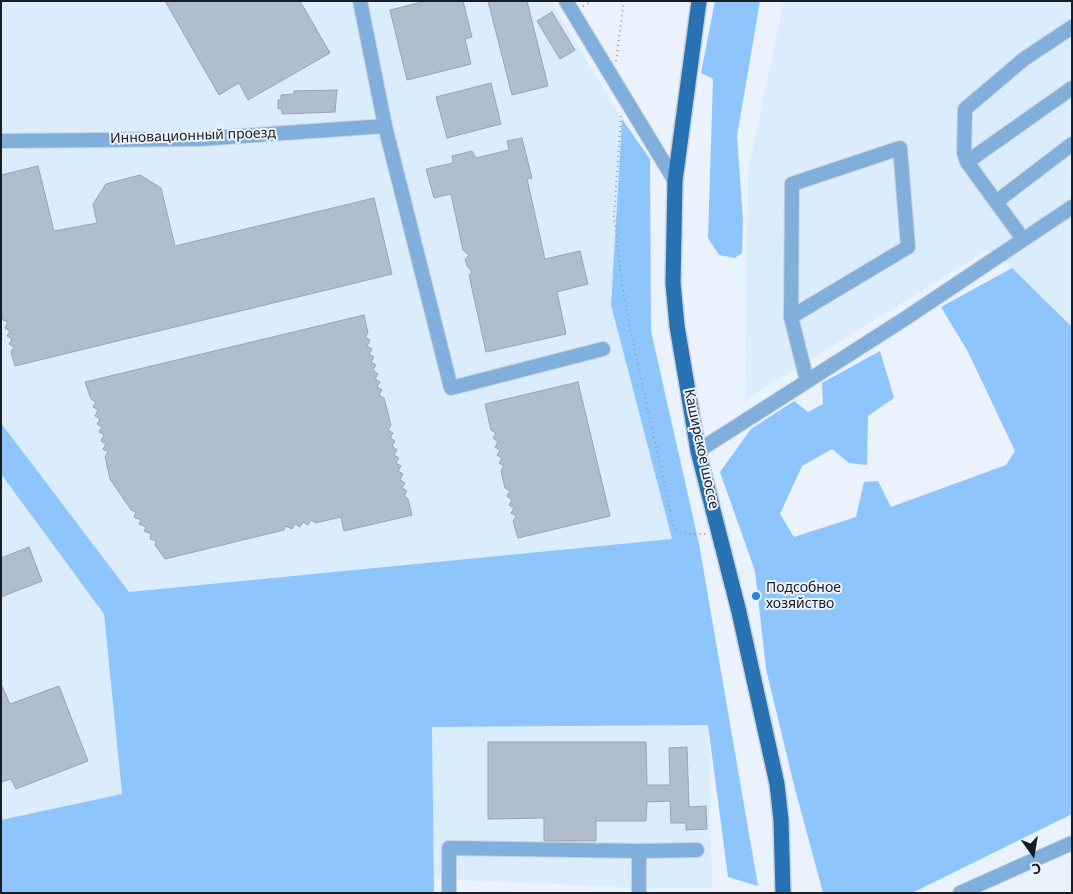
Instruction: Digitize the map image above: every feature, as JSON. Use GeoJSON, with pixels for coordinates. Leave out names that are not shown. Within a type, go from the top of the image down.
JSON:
{"type":"FeatureCollection","features":[{"type":"Feature","properties":{"kind":"main road","name":"Каширское шоссе"},"geometry":{"type":"LineString","coordinates":[[700,1],[674,181],[673,283],[677,326],[698,452],[777,784],[781,820],[783,893]]}},
{"type":"Feature","properties":{"kind":"street"},"geometry":{"type":"LineString","coordinates":[[360,1],[385,126],[451,388],[603,348]]}},
{"type":"Feature","properties":{"kind":"street"},"geometry":{"type":"LineString","coordinates":[[566,1],[674,181]]}},
{"type":"Feature","properties":{"kind":"street"},"geometry":{"type":"LineString","coordinates":[[1023,240],[967,162],[964,153],[965,109],[1024,59],[1072,27]]}},
{"type":"Feature","properties":{"kind":"street"},"geometry":{"type":"LineString","coordinates":[[967,162],[1072,88]]}},
{"type":"Feature","properties":{"kind":"street","name":"Инновационный проезд"},"geometry":{"type":"LineString","coordinates":[[1,141],[199,139],[385,126]]}},
{"type":"Feature","properties":{"kind":"street"},"geometry":{"type":"LineString","coordinates":[[996,202],[1072,144]]}},
{"type":"Feature","properties":{"kind":"street"},"geometry":{"type":"LineString","coordinates":[[791,316],[908,247],[900,148],[792,184],[791,316],[808,381]]}},
{"type":"Feature","properties":{"kind":"street"},"geometry":{"type":"LineString","coordinates":[[698,452],[1072,207]]}},
{"type":"Feature","properties":{"kind":"street"},"geometry":{"type":"LineString","coordinates":[[960,893],[1072,843]]}},
{"type":"Feature","properties":{"kind":"street"},"geometry":{"type":"LineString","coordinates":[[449,893],[450,848],[697,850]]}},
{"type":"Feature","properties":{"kind":"street"},"geometry":{"type":"LineString","coordinates":[[639,850],[639,893]]}},
{"type":"Feature","properties":{"kind":"path"},"geometry":{"type":"LineString","coordinates":[[610,77],[614,70],[624,1]]}},
{"type":"Feature","properties":{"kind":"path"},"geometry":{"type":"LineString","coordinates":[[623,98],[614,216],[623,292],[670,511],[677,531],[686,534],[719,534]]}},
{"type":"Feature","properties":{"kind":"shaded area"},"geometry":{"type":"Polygon","coordinates":[[[1,1],[551,1],[622,119],[611,305],[672,539],[129,592],[1,423],[1,1]]]}},
{"type":"Feature","properties":{"kind":"shaded area"},"geometry":{"type":"Polygon","coordinates":[[[715,1],[760,1],[737,136],[743,221],[742,253],[735,258],[719,255],[708,238],[713,79],[701,73],[715,1]]]}},
{"type":"Feature","properties":{"kind":"shaded area"},"geometry":{"type":"Polygon","coordinates":[[[784,1],[1072,1],[1072,327],[1012,268],[988,250],[745,400],[748,171],[784,1]]]}},
{"type":"Feature","properties":{"kind":"shaded area"},"geometry":{"type":"Polygon","coordinates":[[[622,119],[650,159],[651,331],[699,544],[758,886],[728,877],[708,725],[432,727],[434,893],[1,893],[1,820],[122,794],[104,614],[1,474],[1,423],[129,592],[672,539],[611,305],[622,119]]]}},
{"type":"Feature","properties":{"kind":"shaded area"},"geometry":{"type":"Polygon","coordinates":[[[1012,268],[1072,327],[1072,814],[912,893],[823,893],[766,669],[755,571],[720,472],[751,429],[794,401],[808,412],[823,404],[822,383],[880,351],[894,398],[868,416],[867,465],[849,463],[832,449],[802,466],[780,514],[794,537],[856,517],[864,482],[878,481],[891,507],[1006,465],[1015,451],[968,352],[941,307],[1012,268]]]}},
{"type":"Feature","properties":{"kind":"shaded area"},"geometry":{"type":"Polygon","coordinates":[[[1,474],[104,614],[122,795],[1,820],[1,474]]]}},
{"type":"Feature","properties":{"kind":"shaded area"},"geometry":{"type":"Polygon","coordinates":[[[708,725],[712,888],[639,888],[434,879],[432,727],[708,725]]]}},
{"type":"Feature","properties":{"kind":"building"},"geometry":{"type":"Polygon","coordinates":[[[165,1],[300,1],[330,53],[248,100],[239,83],[219,95],[165,1]]]}},
{"type":"Feature","properties":{"kind":"building"},"geometry":{"type":"Polygon","coordinates":[[[426,1],[463,1],[472,37],[465,39],[471,64],[407,80],[390,10],[426,1]]]}},
{"type":"Feature","properties":{"kind":"building"},"geometry":{"type":"Polygon","coordinates":[[[488,1],[527,1],[548,86],[512,95],[488,1]]]}},
{"type":"Feature","properties":{"kind":"building"},"geometry":{"type":"Polygon","coordinates":[[[552,12],[575,50],[560,59],[537,21],[552,12]]]}},
{"type":"Feature","properties":{"kind":"building"},"geometry":{"type":"Polygon","coordinates":[[[491,83],[501,124],[447,138],[436,97],[491,83]]]}},
{"type":"Feature","properties":{"kind":"building"},"geometry":{"type":"Polygon","coordinates":[[[337,90],[335,112],[282,114],[282,109],[278,109],[278,100],[281,100],[281,95],[294,94],[294,91],[337,90]]]}},
{"type":"Feature","properties":{"kind":"building"},"geometry":{"type":"Polygon","coordinates":[[[522,138],[532,178],[527,179],[545,259],[580,251],[588,284],[557,292],[566,334],[486,352],[469,275],[472,272],[467,266],[465,259],[469,255],[463,250],[451,194],[434,198],[426,169],[453,163],[452,156],[472,151],[476,158],[509,150],[507,141],[522,138]]]}},
{"type":"Feature","properties":{"kind":"building"},"geometry":{"type":"Polygon","coordinates":[[[38,166],[54,231],[97,223],[93,204],[106,184],[140,175],[161,188],[175,246],[374,198],[392,274],[15,366],[11,352],[14,347],[9,344],[12,339],[7,336],[10,331],[5,328],[8,322],[3,320],[1,310],[1,175],[38,166]]]}},
{"type":"Feature","properties":{"kind":"building"},"geometry":{"type":"Polygon","coordinates":[[[364,315],[368,333],[365,337],[370,340],[367,346],[372,349],[369,354],[374,357],[371,362],[376,365],[373,370],[378,374],[375,379],[380,382],[377,387],[382,390],[379,395],[384,398],[391,425],[388,430],[393,433],[390,438],[395,441],[392,446],[397,450],[394,455],[399,458],[396,463],[401,466],[398,471],[403,474],[400,480],[405,483],[402,488],[407,491],[404,496],[408,499],[412,515],[344,531],[341,517],[316,523],[311,520],[308,525],[303,522],[300,527],[295,524],[292,529],[286,526],[284,530],[165,559],[155,545],[156,541],[150,539],[151,534],[144,531],[146,527],[139,524],[141,520],[134,517],[136,512],[131,510],[110,479],[105,456],[108,452],[103,449],[106,444],[101,441],[104,435],[99,432],[102,427],[97,424],[100,419],[95,416],[98,410],[93,407],[96,402],[91,399],[85,382],[364,315]]]}},
{"type":"Feature","properties":{"kind":"building"},"geometry":{"type":"Polygon","coordinates":[[[578,382],[610,516],[518,538],[513,521],[516,516],[511,513],[514,508],[509,505],[512,500],[507,496],[510,491],[505,488],[501,471],[504,466],[499,463],[502,458],[497,455],[500,450],[495,447],[498,442],[493,438],[496,433],[491,430],[485,404],[578,382]]]}},
{"type":"Feature","properties":{"kind":"building"},"geometry":{"type":"Polygon","coordinates":[[[29,547],[42,581],[1,597],[1,558],[29,547]]]}},
{"type":"Feature","properties":{"kind":"building"},"geometry":{"type":"Polygon","coordinates":[[[1,684],[10,704],[59,686],[88,761],[16,789],[11,779],[1,782],[1,684]]]}},
{"type":"Feature","properties":{"kind":"building"},"geometry":{"type":"Polygon","coordinates":[[[488,742],[646,742],[647,785],[670,785],[669,748],[687,747],[689,807],[706,806],[707,829],[686,830],[686,823],[671,823],[670,801],[647,802],[646,821],[596,821],[596,841],[544,841],[544,818],[488,819],[488,742]]]}},
{"type":"Feature","properties":{"kind":"place","name":"Подсобное хозяйство"},"geometry":{"type":"Point","coordinates":[756,596]}}]}
